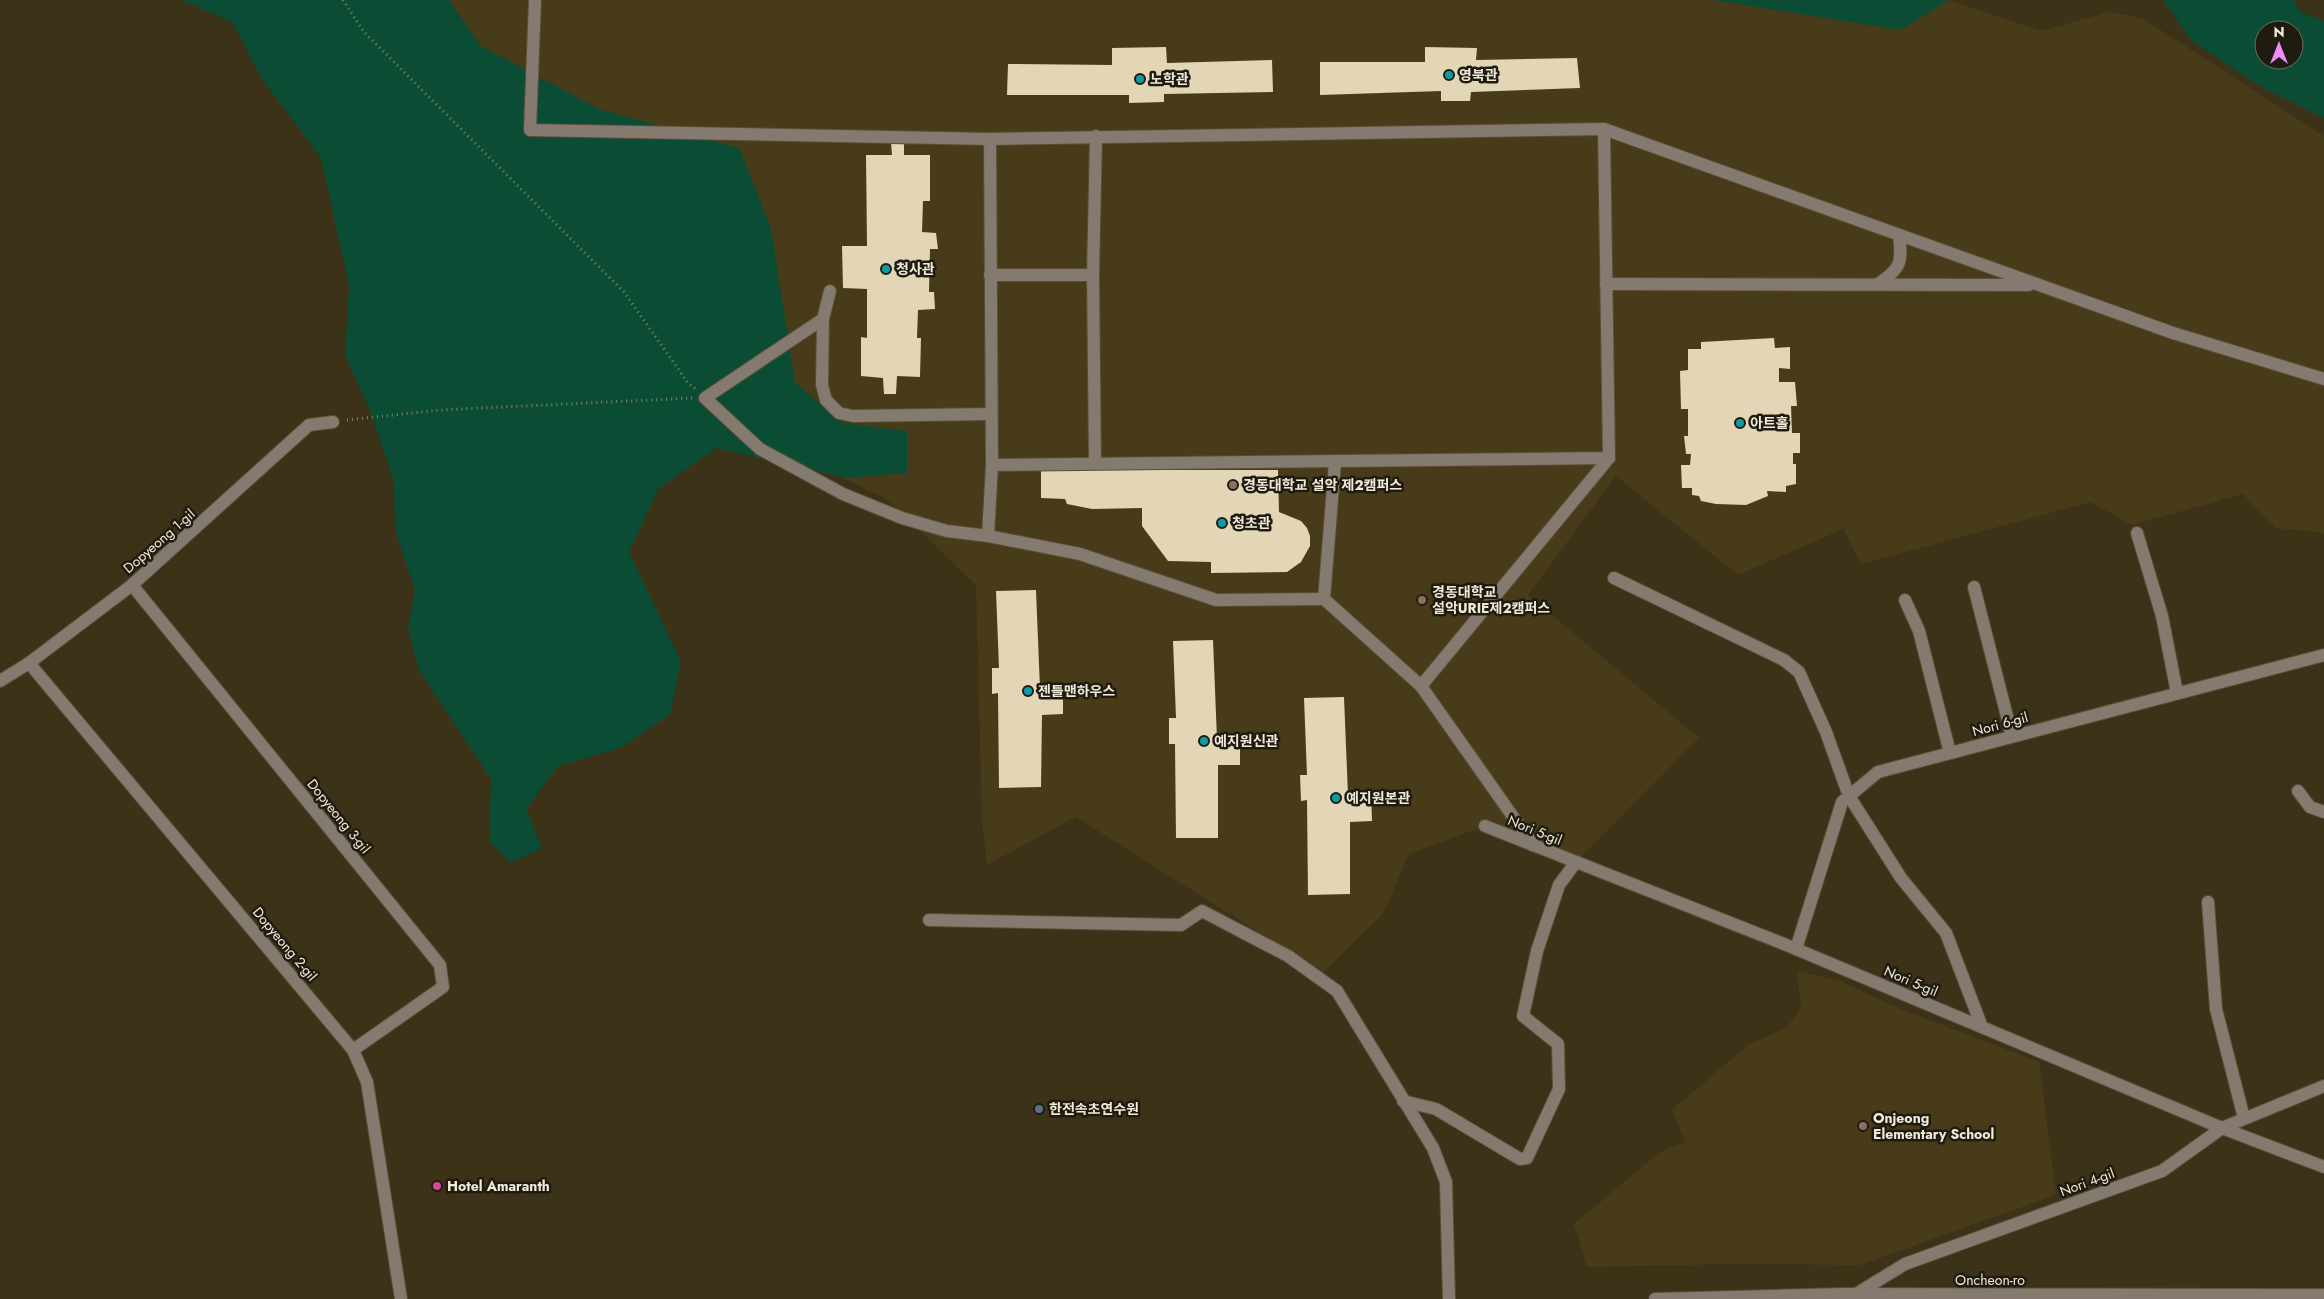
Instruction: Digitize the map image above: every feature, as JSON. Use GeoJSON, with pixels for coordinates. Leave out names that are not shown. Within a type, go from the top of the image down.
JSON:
{"type":"FeatureCollection","features":[{"type":"Feature","properties":{"kind":"street"},"geometry":{"type":"LineString","coordinates":[[535,0],[530,130],[990,139],[1604,129],[2173,333],[2324,379]]}},
{"type":"Feature","properties":{"kind":"street"},"geometry":{"type":"LineString","coordinates":[[1420,686],[1608,458],[1604,129]]}},
{"type":"Feature","properties":{"kind":"street"},"geometry":{"type":"LineString","coordinates":[[1095,463],[1093,275],[1096,136]]}},
{"type":"Feature","properties":{"kind":"street"},"geometry":{"type":"LineString","coordinates":[[988,536],[992,464],[990,139]]}},
{"type":"Feature","properties":{"kind":"street"},"geometry":{"type":"LineString","coordinates":[[1878,284],[1893,274],[1900,265],[1899,235]]}},
{"type":"Feature","properties":{"kind":"street"},"geometry":{"type":"LineString","coordinates":[[990,275],[1093,275]]}},
{"type":"Feature","properties":{"kind":"street"},"geometry":{"type":"LineString","coordinates":[[1606,284],[2038,285]]}},
{"type":"Feature","properties":{"kind":"street"},"geometry":{"type":"LineString","coordinates":[[830,291],[823,319],[822,385],[826,400],[839,413],[853,416],[991,414]]}},
{"type":"Feature","properties":{"kind":"street"},"geometry":{"type":"LineString","coordinates":[[823,319],[705,398],[760,448],[843,494],[902,518],[947,531],[988,536],[1080,554],[1216,600],[1324,599],[1420,686],[1533,845]]}},
{"type":"Feature","properties":{"kind":"street","name":"Dopyeong 1-gil"},"geometry":{"type":"LineString","coordinates":[[0,681],[29,663],[132,585],[309,425],[333,422]]}},
{"type":"Feature","properties":{"kind":"street"},"geometry":{"type":"LineString","coordinates":[[992,464],[1608,458]]}},
{"type":"Feature","properties":{"kind":"street"},"geometry":{"type":"LineString","coordinates":[[1324,599],[1335,462]]}},
{"type":"Feature","properties":{"kind":"street"},"geometry":{"type":"LineString","coordinates":[[2137,533],[2162,616],[2177,693]]}},
{"type":"Feature","properties":{"kind":"street"},"geometry":{"type":"LineString","coordinates":[[1614,578],[1784,660],[1799,672],[1826,732],[1849,796],[1901,878],[1946,933],[1982,1027]]}},
{"type":"Feature","properties":{"kind":"street","name":"Dopyeong 3-gil"},"geometry":{"type":"LineString","coordinates":[[132,585],[440,965],[443,986],[353,1050]]}},
{"type":"Feature","properties":{"kind":"street"},"geometry":{"type":"LineString","coordinates":[[1974,587],[2012,736]]}},
{"type":"Feature","properties":{"kind":"street"},"geometry":{"type":"LineString","coordinates":[[1905,600],[1919,631],[1950,752]]}},
{"type":"Feature","properties":{"kind":"street","name":"Nori 6-gil"},"geometry":{"type":"LineString","coordinates":[[1796,949],[1842,802],[1878,772],[2324,654]]}},
{"type":"Feature","properties":{"kind":"street","name":"Dopyeong 2-gil"},"geometry":{"type":"LineString","coordinates":[[29,663],[353,1050],[367,1082],[401,1299]]}},
{"type":"Feature","properties":{"kind":"street"},"geometry":{"type":"LineString","coordinates":[[2298,790],[2310,807],[2324,812]]}},
{"type":"Feature","properties":{"kind":"street","name":"Nori 5-gil"},"geometry":{"type":"LineString","coordinates":[[1485,826],[1796,949],[2222,1128],[2324,1167]]}},
{"type":"Feature","properties":{"kind":"street"},"geometry":{"type":"LineString","coordinates":[[1403,1100],[1436,1109],[1520,1159],[1527,1158],[1559,1089],[1558,1044],[1523,1016],[1537,951],[1559,885],[1576,862]]}},
{"type":"Feature","properties":{"kind":"street"},"geometry":{"type":"LineString","coordinates":[[2208,902],[2216,1009],[2244,1118]]}},
{"type":"Feature","properties":{"kind":"street"},"geometry":{"type":"LineString","coordinates":[[929,920],[1181,925],[1202,911],[1288,956],[1336,991],[1433,1148],[1446,1182],[1449,1299]]}},
{"type":"Feature","properties":{"kind":"street","name":"Nori 4-gil"},"geometry":{"type":"LineString","coordinates":[[1846,1296],[1905,1264],[2162,1171],[2222,1128],[2324,1086]]}},
{"type":"Feature","properties":{"kind":"street","name":"Oncheon-ro"},"geometry":{"type":"LineString","coordinates":[[1655,1299],[1846,1296],[2324,1295]]}},
{"type":"Feature","properties":{"kind":"path"},"geometry":{"type":"LineString","coordinates":[[343,0],[364,32],[624,292],[688,382],[705,398]]}},
{"type":"Feature","properties":{"kind":"path"},"geometry":{"type":"LineString","coordinates":[[333,422],[440,410],[705,398]]}},
{"type":"Feature","properties":{"kind":"shaded area","name":"경동대학교 설악 제2캠퍼스"},"geometry":{"type":"Polygon","coordinates":[[[412,0],[1949,0],[2041,31],[2109,12],[2142,18],[2324,136],[2324,533],[2276,528],[2243,494],[2132,525],[2091,502],[1861,564],[1843,529],[1738,575],[1616,476],[1528,595],[1699,738],[1576,862],[1485,826],[1409,854],[1383,914],[1323,973],[1076,817],[987,865],[982,822],[976,585],[888,500],[793,453],[412,0]]]}},
{"type":"Feature","properties":{"kind":"shaded area","name":"Onjeong Elementary School"},"geometry":{"type":"Polygon","coordinates":[[[1797,971],[1838,980],[1898,1008],[2039,1062],[2056,1195],[1860,1265],[1731,1264],[1587,1267],[1574,1224],[1660,1152],[1685,1142],[1672,1110],[1748,1045],[1787,1027],[1801,1008],[1797,971]]]}},
{"type":"Feature","properties":{"kind":"green space"},"geometry":{"type":"Polygon","coordinates":[[[182,0],[449,0],[481,46],[599,109],[739,148],[771,228],[795,383],[843,423],[907,431],[907,473],[846,478],[717,448],[659,488],[629,552],[681,661],[670,715],[620,748],[558,766],[526,809],[542,848],[511,863],[489,841],[491,779],[419,670],[408,629],[415,590],[395,529],[394,481],[371,413],[345,355],[349,286],[321,158],[262,79],[232,22],[182,0]]]}},
{"type":"Feature","properties":{"kind":"green space"},"geometry":{"type":"Polygon","coordinates":[[[1714,0],[1949,0],[1900,30],[1714,0]]]}},
{"type":"Feature","properties":{"kind":"green space"},"geometry":{"type":"Polygon","coordinates":[[[2163,0],[2294,0],[2301,12],[2324,21],[2324,118],[2263,88],[2192,41],[2163,0]]]}},
{"type":"Feature","properties":{"kind":"building","name":"노학관"},"geometry":{"type":"Polygon","coordinates":[[[1166,47],[1167,63],[1272,60],[1273,92],[1164,94],[1164,102],[1129,103],[1129,95],[1007,95],[1008,64],[1112,65],[1112,48],[1166,47]]]}},
{"type":"Feature","properties":{"kind":"building","name":"영북관"},"geometry":{"type":"Polygon","coordinates":[[[1425,47],[1477,48],[1476,60],[1577,58],[1580,88],[1471,92],[1470,101],[1441,101],[1441,91],[1320,95],[1320,62],[1425,62],[1425,47]]]}},
{"type":"Feature","properties":{"kind":"building","name":"청사관"},"geometry":{"type":"Polygon","coordinates":[[[891,142],[904,142],[904,155],[930,155],[930,201],[923,201],[922,232],[936,233],[938,249],[930,249],[929,292],[934,292],[935,309],[918,310],[917,338],[921,338],[920,377],[897,376],[896,394],[884,394],[883,378],[861,376],[861,337],[867,338],[867,289],[843,288],[842,246],[867,246],[866,155],[892,155],[891,142]]]}},
{"type":"Feature","properties":{"kind":"building","name":"아트홀"},"geometry":{"type":"Polygon","coordinates":[[[1774,338],[1775,348],[1790,347],[1790,369],[1779,368],[1779,382],[1795,382],[1797,406],[1791,406],[1792,433],[1800,433],[1800,453],[1793,453],[1793,464],[1796,464],[1796,484],[1786,486],[1786,492],[1767,491],[1768,496],[1746,505],[1716,504],[1701,501],[1699,496],[1692,495],[1692,488],[1682,488],[1681,465],[1690,465],[1691,454],[1686,454],[1684,436],[1688,436],[1688,409],[1681,409],[1680,371],[1688,370],[1688,349],[1701,349],[1701,342],[1774,338]]]}},
{"type":"Feature","properties":{"kind":"building","name":"청초관"},"geometry":{"type":"Polygon","coordinates":[[[1041,470],[1278,470],[1279,512],[1301,521],[1307,528],[1310,536],[1310,546],[1301,562],[1287,572],[1211,573],[1211,562],[1168,561],[1142,526],[1142,508],[1092,509],[1067,504],[1065,499],[1041,498],[1041,470]]]}},
{"type":"Feature","properties":{"kind":"building","name":"젠틀맨하우스"},"geometry":{"type":"Polygon","coordinates":[[[1036,590],[1040,689],[1063,688],[1063,714],[1042,715],[1041,787],[999,788],[998,693],[992,694],[992,668],[999,668],[996,591],[1036,590]]]}},
{"type":"Feature","properties":{"kind":"building","name":"예지원신관"},"geometry":{"type":"Polygon","coordinates":[[[1213,640],[1217,739],[1240,738],[1240,765],[1218,765],[1218,838],[1176,838],[1175,744],[1169,744],[1169,718],[1176,718],[1173,641],[1213,640]]]}},
{"type":"Feature","properties":{"kind":"building","name":"예지원본관"},"geometry":{"type":"Polygon","coordinates":[[[1344,697],[1348,795],[1371,795],[1372,821],[1350,822],[1350,894],[1308,895],[1307,800],[1301,801],[1300,775],[1307,775],[1304,698],[1344,697]]]}},
{"type":"Feature","properties":{"kind":"place","name":"영북관"},"geometry":{"type":"Point","coordinates":[1449,75]}},
{"type":"Feature","properties":{"kind":"place","name":"노학관"},"geometry":{"type":"Point","coordinates":[1140,79]}},
{"type":"Feature","properties":{"kind":"place","name":"청사관"},"geometry":{"type":"Point","coordinates":[886,269]}},
{"type":"Feature","properties":{"kind":"place","name":"아트홀"},"geometry":{"type":"Point","coordinates":[1740,423]}},
{"type":"Feature","properties":{"kind":"place","name":"경동대학교 설악 제2캠퍼스"},"geometry":{"type":"Point","coordinates":[1233,485]}},
{"type":"Feature","properties":{"kind":"place","name":"청초관"},"geometry":{"type":"Point","coordinates":[1222,523]}},
{"type":"Feature","properties":{"kind":"place","name":"경동대학교 설악URIE제2캠퍼스"},"geometry":{"type":"Point","coordinates":[1422,600]}},
{"type":"Feature","properties":{"kind":"place","name":"젠틀맨하우스"},"geometry":{"type":"Point","coordinates":[1028,691]}},
{"type":"Feature","properties":{"kind":"place","name":"예지원신관"},"geometry":{"type":"Point","coordinates":[1204,741]}},
{"type":"Feature","properties":{"kind":"place","name":"예지원본관"},"geometry":{"type":"Point","coordinates":[1336,798]}},
{"type":"Feature","properties":{"kind":"place","name":"한전속초연수원"},"geometry":{"type":"Point","coordinates":[1039,1109]}},
{"type":"Feature","properties":{"kind":"place","name":"Onjeong Elementary School"},"geometry":{"type":"Point","coordinates":[1863,1126]}},
{"type":"Feature","properties":{"kind":"place","name":"Hotel Amaranth"},"geometry":{"type":"Point","coordinates":[437,1186]}}]}
